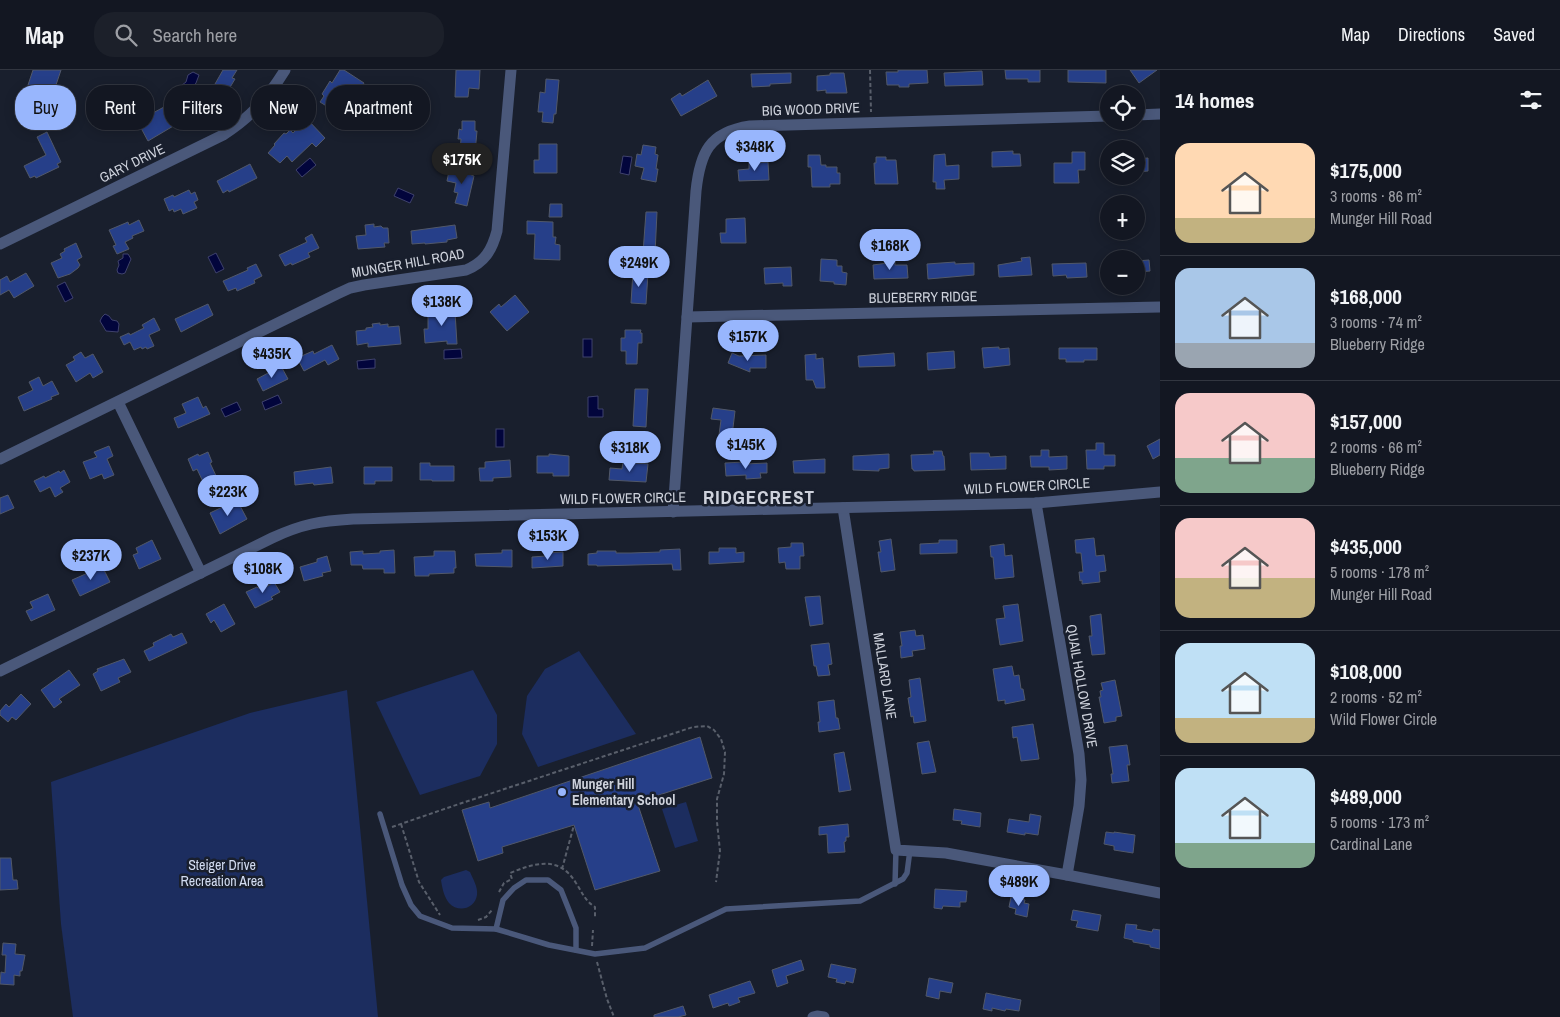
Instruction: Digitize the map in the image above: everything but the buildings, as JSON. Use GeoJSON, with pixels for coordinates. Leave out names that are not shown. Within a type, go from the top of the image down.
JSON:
{"type":"FeatureCollection","features":[{"type":"Feature","properties":{"kind":"street","name":"GARY DRIVE"},"geometry":{"type":"LineString","coordinates":[[0,244],[223,135],[253,113],[285,70]]}},
{"type":"Feature","properties":{"kind":"street","name":"MUNGER HILL ROAD"},"geometry":{"type":"LineString","coordinates":[[0,459],[350,288],[460,271],[476,266],[490,251],[497,231],[511,70]]}},
{"type":"Feature","properties":{"kind":"street"},"geometry":{"type":"LineString","coordinates":[[1145,115],[1160,114]]}},
{"type":"Feature","properties":{"kind":"street","name":"BIG WOOD DRIVE"},"geometry":{"type":"LineString","coordinates":[[673,512],[698,176],[706,150],[715,140],[735,128],[750,126],[1100,116]]}},
{"type":"Feature","properties":{"kind":"street","name":"BLUEBERRY RIDGE"},"geometry":{"type":"LineString","coordinates":[[687,317],[1160,307]]}},
{"type":"Feature","properties":{"kind":"street"},"geometry":{"type":"LineString","coordinates":[[118,402],[201,573]]}},
{"type":"Feature","properties":{"kind":"street","name":"WILD FLOWER CIRCLE"},"geometry":{"type":"LineString","coordinates":[[0,671],[290,529],[311,523],[353,519],[1036,503],[1160,492]]}},
{"type":"Feature","properties":{"kind":"street","name":"QUAIL HOLLOW DRIVE"},"geometry":{"type":"LineString","coordinates":[[1036,503],[1079,754],[1081,780],[1079,806],[1067,874]]}},
{"type":"Feature","properties":{"kind":"street","name":"MALLARD LANE"},"geometry":{"type":"LineString","coordinates":[[843,508],[896,850]]}},
{"type":"Feature","properties":{"kind":"street"},"geometry":{"type":"LineString","coordinates":[[896,850],[946,853],[1067,874],[1160,894]]}},
{"type":"Feature","properties":{"kind":"street"},"geometry":{"type":"LineString","coordinates":[[813,1017],[824,1017]]}},
{"type":"Feature","properties":{"kind":"lane"},"geometry":{"type":"LineString","coordinates":[[380,814],[404,890],[411,905],[420,916],[452,928],[496,929],[595,954],[645,948],[726,909],[860,902],[903,879],[907,874],[910,850]]}},
{"type":"Feature","properties":{"kind":"lane"},"geometry":{"type":"LineString","coordinates":[[895,884],[896,850]]}},
{"type":"Feature","properties":{"kind":"lane"},"geometry":{"type":"LineString","coordinates":[[496,929],[503,900],[514,888],[526,880],[548,880],[561,890],[570,910],[576,928],[576,950]]}},
{"type":"Feature","properties":{"kind":"path"},"geometry":{"type":"LineString","coordinates":[[870,70],[871,122]]}},
{"type":"Feature","properties":{"kind":"path"},"geometry":{"type":"LineString","coordinates":[[441,916],[418,882],[400,825],[693,727],[707,726],[714,730],[721,738],[725,752],[724,774],[717,799],[720,851],[716,882]]}},
{"type":"Feature","properties":{"kind":"path"},"geometry":{"type":"LineString","coordinates":[[562,869],[574,825]]}},
{"type":"Feature","properties":{"kind":"path"},"geometry":{"type":"LineString","coordinates":[[497,895],[504,883],[512,879],[510,873]]}},
{"type":"Feature","properties":{"kind":"path"},"geometry":{"type":"LineString","coordinates":[[472,922],[486,917],[493,909]]}},
{"type":"Feature","properties":{"kind":"path"},"geometry":{"type":"LineString","coordinates":[[592,946],[593,930]]}},
{"type":"Feature","properties":{"kind":"path"},"geometry":{"type":"LineString","coordinates":[[597,960],[607,999],[614,1017]]}},
{"type":"Feature","properties":{"kind":"green space"},"geometry":{"type":"Polygon","coordinates":[[[579,651],[636,734],[538,767],[522,734],[527,696],[545,669],[579,651]]]}},
{"type":"Feature","properties":{"kind":"green space"},"geometry":{"type":"Polygon","coordinates":[[[473,670],[497,715],[497,744],[480,776],[420,795],[376,702],[473,670]]]}},
{"type":"Feature","properties":{"kind":"green space","name":"Steiger Drive Recreation Area"},"geometry":{"type":"Polygon","coordinates":[[[347,690],[378,1017],[73,1017],[61,924],[51,782],[250,713],[347,690]]]}},
{"type":"Feature","properties":{"kind":"green space"},"geometry":{"type":"Polygon","coordinates":[[[686,802],[698,841],[675,848],[662,809],[686,802]]]}},
{"type":"Feature","properties":{"kind":"green space"},"geometry":{"type":"Polygon","coordinates":[[[466,870],[470,872],[474,880],[477,895],[473,904],[461,909],[447,901],[441,880],[444,877],[466,870]]]}},
{"type":"Feature","properties":{"kind":"shaded area"},"geometry":{"type":"Polygon","coordinates":[[[193,72],[199,75],[194,85],[182,85],[186,82],[188,75],[193,72]]]}},
{"type":"Feature","properties":{"kind":"shaded area"},"geometry":{"type":"Polygon","coordinates":[[[623,156],[632,157],[629,175],[620,173],[623,156]]]}},
{"type":"Feature","properties":{"kind":"shaded area"},"geometry":{"type":"Polygon","coordinates":[[[310,158],[316,165],[302,177],[296,170],[310,158]]]}},
{"type":"Feature","properties":{"kind":"shaded area"},"geometry":{"type":"Polygon","coordinates":[[[398,188],[414,195],[410,203],[394,196],[398,188]]]}},
{"type":"Feature","properties":{"kind":"shaded area"},"geometry":{"type":"Polygon","coordinates":[[[216,253],[224,269],[216,273],[208,257],[216,253]]]}},
{"type":"Feature","properties":{"kind":"shaded area"},"geometry":{"type":"Polygon","coordinates":[[[123,254],[128,254],[131,259],[125,273],[122,274],[118,273],[117,270],[118,261],[123,258],[123,254]]]}},
{"type":"Feature","properties":{"kind":"shaded area"},"geometry":{"type":"Polygon","coordinates":[[[65,282],[73,298],[65,302],[57,286],[65,282]]]}},
{"type":"Feature","properties":{"kind":"shaded area"},"geometry":{"type":"Polygon","coordinates":[[[105,314],[112,320],[117,321],[119,324],[118,332],[106,331],[100,321],[105,314]]]}},
{"type":"Feature","properties":{"kind":"shaded area"},"geometry":{"type":"Polygon","coordinates":[[[583,339],[592,339],[592,357],[583,357],[583,339]]]}},
{"type":"Feature","properties":{"kind":"shaded area"},"geometry":{"type":"Polygon","coordinates":[[[461,349],[462,358],[444,359],[444,350],[461,349]]]}},
{"type":"Feature","properties":{"kind":"shaded area"},"geometry":{"type":"Polygon","coordinates":[[[375,359],[375,368],[358,369],[357,361],[375,359]]]}},
{"type":"Feature","properties":{"kind":"shaded area"},"geometry":{"type":"Polygon","coordinates":[[[278,395],[282,403],[265,410],[262,402],[278,395]]]}},
{"type":"Feature","properties":{"kind":"shaded area"},"geometry":{"type":"Polygon","coordinates":[[[598,396],[598,409],[603,409],[603,417],[588,417],[588,397],[598,396]]]}},
{"type":"Feature","properties":{"kind":"shaded area"},"geometry":{"type":"Polygon","coordinates":[[[237,402],[241,410],[225,417],[221,409],[237,402]]]}},
{"type":"Feature","properties":{"kind":"shaded area"},"geometry":{"type":"Polygon","coordinates":[[[496,429],[504,429],[504,447],[496,447],[496,429]]]}},
{"type":"Feature","properties":{"kind":"place","name":"Munger Hill Elementary School"},"geometry":{"type":"Point","coordinates":[562,792]}},
{"type":"Feature","properties":{"kind":"district","name":"RIDGECREST"},"geometry":{"type":"Point","coordinates":[759,497]}}]}
